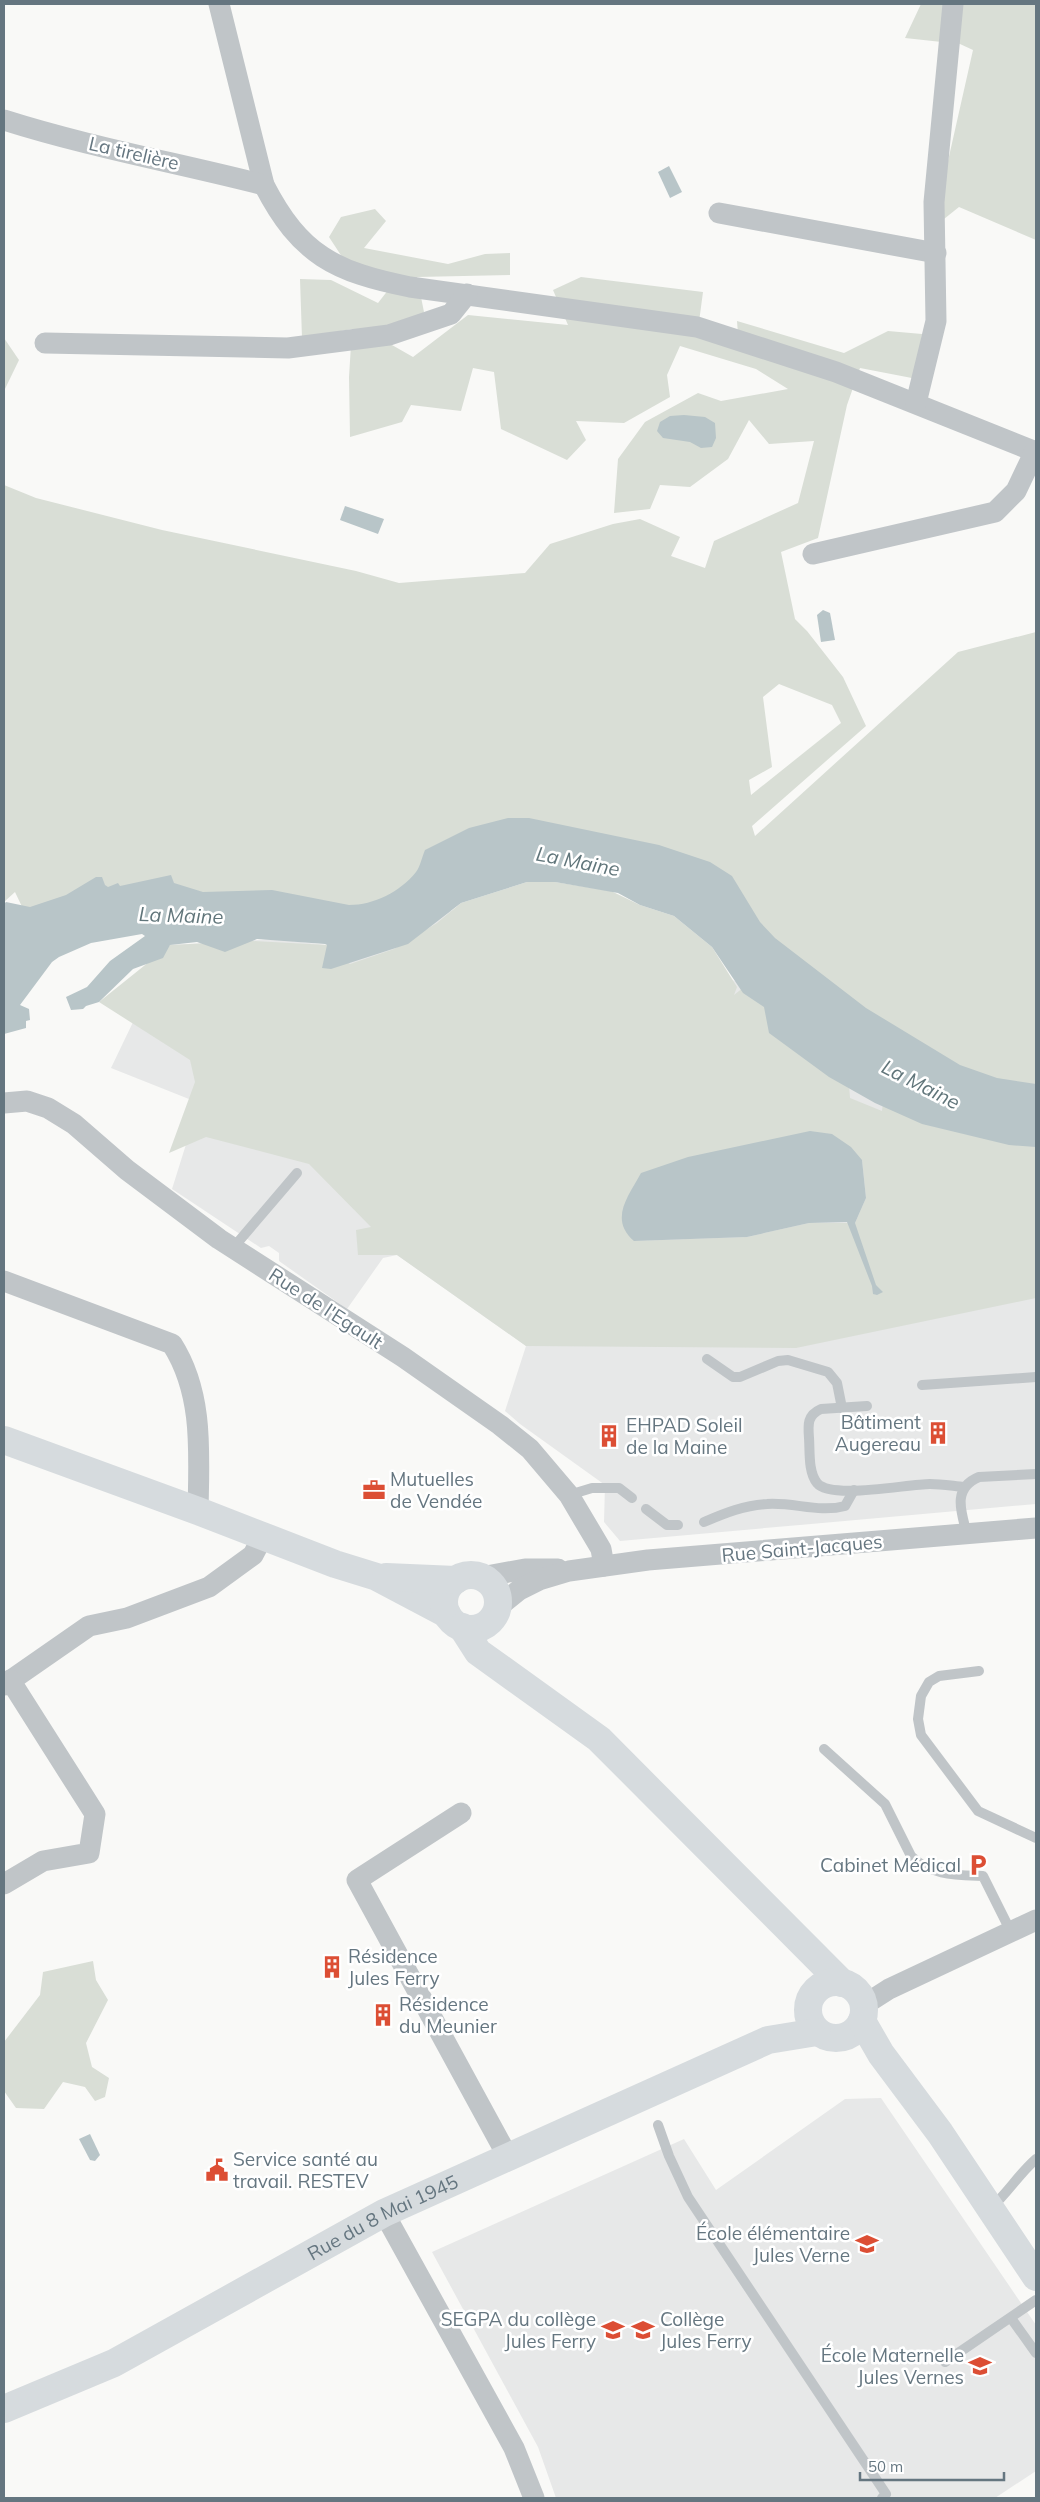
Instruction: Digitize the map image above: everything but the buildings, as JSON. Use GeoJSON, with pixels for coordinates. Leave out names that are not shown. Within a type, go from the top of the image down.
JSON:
{"type":"FeatureCollection","features":[{"type":"Feature","properties":{"kind":"main road"},"geometry":{"type":"LineString","coordinates":[[4,1440],[198,1511],[335,1564],[377,1577],[446,1615],[478,1628],[494,1614]]}},
{"type":"Feature","properties":{"kind":"main road"},"geometry":{"type":"LineString","coordinates":[[377,1577],[468,1578],[493,1586],[498,1601],[494,1614],[506,1672]]}},
{"type":"Feature","properties":{"kind":"main road"},"geometry":{"type":"LineString","coordinates":[[468,1578],[445,1595],[446,1615],[478,1652],[599,1739],[842,1983],[857,1991],[857,2021],[940,2133],[1036,2277]]}},
{"type":"Feature","properties":{"kind":"main road"},"geometry":{"type":"LineString","coordinates":[[798,1940],[807,1966],[813,2011],[832,2038],[857,2021]]}},
{"type":"Feature","properties":{"kind":"main road"},"geometry":{"type":"LineString","coordinates":[[813,2011],[826,1984],[842,1983]]}},
{"type":"Feature","properties":{"kind":"main road","name":"Rue du 8 Mai 1945"},"geometry":{"type":"LineString","coordinates":[[4,2409],[114,2363],[384,2213],[768,2040],[813,2011]]}},
{"type":"Feature","properties":{"kind":"street"},"geometry":{"type":"LineString","coordinates":[[220,4],[264,185],[278,212],[298,238],[327,260],[366,278],[410,287],[697,327],[836,372],[1035,452],[1016,491],[995,512],[813,554]]}},
{"type":"Feature","properties":{"kind":"street"},"geometry":{"type":"LineString","coordinates":[[916,403],[936,321],[934,202],[953,4]]}},
{"type":"Feature","properties":{"kind":"street","name":"La tirelière"},"geometry":{"type":"LineString","coordinates":[[4,120],[50,134],[171,161],[264,185]]}},
{"type":"Feature","properties":{"kind":"street"},"geometry":{"type":"LineString","coordinates":[[719,213],[936,253]]}},
{"type":"Feature","properties":{"kind":"street"},"geometry":{"type":"LineString","coordinates":[[45,343],[288,348],[389,334],[451,314],[467,294]]}},
{"type":"Feature","properties":{"kind":"street","name":"Rue de l'Egault"},"geometry":{"type":"LineString","coordinates":[[4,1103],[27,1101],[48,1108],[74,1124],[166,1201],[233,1248],[285,1279],[473,1404],[530,1449],[569,1495],[601,1549],[604,1566]]}},
{"type":"Feature","properties":{"kind":"street"},"geometry":{"type":"LineString","coordinates":[[4,1281],[172,1344],[183,1362],[197,1410],[199,1456],[198,1511]]}},
{"type":"Feature","properties":{"kind":"street","name":"Rue Saint-Jacques"},"geometry":{"type":"LineString","coordinates":[[494,1614],[520,1590],[539,1580],[568,1571],[648,1560],[1036,1528]]}},
{"type":"Feature","properties":{"kind":"street"},"geometry":{"type":"LineString","coordinates":[[4,1884],[43,1861],[90,1854],[96,1814],[7,1683],[89,1626],[127,1618],[209,1587],[253,1555],[263,1536]]}},
{"type":"Feature","properties":{"kind":"street","name":"Rue Saint-Jacques"},"geometry":{"type":"LineString","coordinates":[[468,1578],[534,1568],[568,1571]]}},
{"type":"Feature","properties":{"kind":"street"},"geometry":{"type":"LineString","coordinates":[[461,1813],[356,1880],[508,2157]]}},
{"type":"Feature","properties":{"kind":"street"},"geometry":{"type":"LineString","coordinates":[[857,2021],[889,1989],[1036,1920]]}},
{"type":"Feature","properties":{"kind":"street"},"geometry":{"type":"LineString","coordinates":[[384,2213],[514,2448],[534,2498]]}},
{"type":"Feature","properties":{"kind":"lane"},"geometry":{"type":"LineString","coordinates":[[233,1248],[297,1173]]}},
{"type":"Feature","properties":{"kind":"lane"},"geometry":{"type":"LineString","coordinates":[[707,1359],[733,1377],[740,1377],[778,1361],[788,1360],[828,1372],[837,1382],[842,1408]]}},
{"type":"Feature","properties":{"kind":"lane"},"geometry":{"type":"LineString","coordinates":[[922,1385],[1036,1377]]}},
{"type":"Feature","properties":{"kind":"lane"},"geometry":{"type":"LineString","coordinates":[[866,1406],[821,1410],[814,1412],[810,1417],[812,1473],[816,1482],[822,1487],[840,1491],[930,1484],[964,1487]]}},
{"type":"Feature","properties":{"kind":"lane"},"geometry":{"type":"LineString","coordinates":[[967,1534],[959,1498],[964,1487],[979,1478],[1036,1474]]}},
{"type":"Feature","properties":{"kind":"lane"},"geometry":{"type":"LineString","coordinates":[[569,1495],[592,1488],[619,1488],[632,1498]]}},
{"type":"Feature","properties":{"kind":"lane"},"geometry":{"type":"LineString","coordinates":[[704,1522],[736,1508],[769,1504],[834,1509],[845,1506],[854,1490]]}},
{"type":"Feature","properties":{"kind":"lane"},"geometry":{"type":"LineString","coordinates":[[646,1509],[667,1525],[678,1526]]}},
{"type":"Feature","properties":{"kind":"lane"},"geometry":{"type":"LineString","coordinates":[[979,1671],[939,1676],[929,1682],[921,1696],[918,1719],[921,1735],[978,1811],[1036,1838]]}},
{"type":"Feature","properties":{"kind":"lane"},"geometry":{"type":"LineString","coordinates":[[824,1749],[885,1804],[911,1856],[918,1862],[941,1875],[983,1876],[1011,1932]]}},
{"type":"Feature","properties":{"kind":"lane"},"geometry":{"type":"LineString","coordinates":[[658,2125],[688,2197],[886,2494],[882,2498]]}},
{"type":"Feature","properties":{"kind":"lane"},"geometry":{"type":"LineString","coordinates":[[991,2208],[1010,2190],[1021,2172],[1036,2159]]}},
{"type":"Feature","properties":{"kind":"lane"},"geometry":{"type":"LineString","coordinates":[[945,2362],[1036,2300]]}},
{"type":"Feature","properties":{"kind":"lane"},"geometry":{"type":"LineString","coordinates":[[1011,2318],[1036,2354]]}},
{"type":"Feature","properties":{"kind":"shaded area"},"geometry":{"type":"Polygon","coordinates":[[[921,4],[1036,4],[1036,240],[959,207],[939,223],[941,192],[973,50],[960,44],[905,38],[921,4]]]}},
{"type":"Feature","properties":{"kind":"shaded area"},"geometry":{"type":"Polygon","coordinates":[[[375,209],[386,221],[364,248],[448,264],[485,254],[510,253],[510,275],[417,277],[424,312],[392,345],[413,357],[468,315],[568,325],[553,290],[581,277],[703,292],[697,337],[739,348],[737,321],[844,353],[888,331],[922,334],[917,379],[860,368],[847,405],[818,538],[781,552],[795,619],[807,631],[843,677],[866,726],[752,826],[755,836],[958,652],[1036,632],[1036,1099],[877,1044],[603,851],[367,919],[25,913],[15,892],[4,902],[4,485],[36,498],[162,530],[356,571],[399,583],[525,573],[550,544],[613,524],[640,519],[680,537],[671,556],[705,568],[714,541],[798,503],[814,441],[769,444],[749,420],[728,459],[690,487],[660,485],[650,509],[614,513],[618,459],[645,422],[698,393],[721,401],[788,389],[756,369],[680,346],[667,375],[670,397],[624,423],[576,421],[586,440],[567,460],[501,429],[494,372],[473,368],[461,411],[411,405],[402,422],[350,437],[349,377],[352,329],[302,338],[300,279],[331,280],[378,303],[399,276],[346,263],[329,237],[341,217],[375,209]],[[779,684],[763,697],[772,767],[749,780],[751,795],[841,723],[832,705],[779,684]]]}},
{"type":"Feature","properties":{"kind":"shaded area"},"geometry":{"type":"Polygon","coordinates":[[[4,338],[19,360],[4,391],[4,338]]]}},
{"type":"Feature","properties":{"kind":"shaded area"},"geometry":{"type":"Polygon","coordinates":[[[527,882],[555,882],[611,891],[640,905],[674,916],[712,947],[737,987],[734,995],[749,983],[848,1074],[850,1098],[882,1111],[884,1094],[1036,1136],[1036,1298],[796,1348],[526,1346],[397,1255],[358,1255],[356,1230],[371,1227],[309,1164],[206,1137],[169,1153],[195,1082],[190,1060],[99,1002],[170,945],[252,941],[327,945],[350,964],[394,949],[437,923],[461,903],[527,882]],[[862,1160],[634,1241],[747,1237],[809,1223],[855,1223],[866,1198],[862,1160]]]}},
{"type":"Feature","properties":{"kind":"shaded area"},"geometry":{"type":"Polygon","coordinates":[[[555,882],[1036,1147],[1036,1504],[620,1541],[604,1522],[605,1485],[520,1424],[505,1411],[526,1346],[397,1255],[383,1258],[347,1309],[279,1261],[279,1253],[269,1246],[261,1248],[172,1189],[199,1103],[111,1068],[170,945],[275,939],[327,945],[555,882]]]}},
{"type":"Feature","properties":{"kind":"shaded area"},"geometry":{"type":"Polygon","coordinates":[[[93,1961],[96,1980],[108,2000],[86,2043],[92,2067],[109,2078],[105,2097],[95,2101],[85,2087],[63,2082],[44,2109],[16,2108],[4,2091],[4,2042],[40,1995],[43,1972],[93,1961]]]}},
{"type":"Feature","properties":{"kind":"shaded area"},"geometry":{"type":"Polygon","coordinates":[[[881,2098],[1036,2325],[1036,2471],[995,2498],[556,2498],[538,2447],[432,2252],[684,2139],[716,2190],[845,2099],[881,2098]]]}},
{"type":"Feature","properties":{"kind":"water"},"geometry":{"type":"Polygon","coordinates":[[[669,166],[682,192],[670,198],[658,172],[669,166]]]}},
{"type":"Feature","properties":{"kind":"water"},"geometry":{"type":"Polygon","coordinates":[[[670,416],[705,417],[715,423],[716,438],[712,447],[701,448],[690,442],[663,438],[657,431],[660,422],[670,416]]]}},
{"type":"Feature","properties":{"kind":"water"},"geometry":{"type":"Polygon","coordinates":[[[345,506],[384,519],[378,534],[340,520],[345,506]]]}},
{"type":"Feature","properties":{"kind":"water"},"geometry":{"type":"Polygon","coordinates":[[[823,610],[830,613],[835,640],[821,642],[817,615],[823,610]]]}},
{"type":"Feature","properties":{"kind":"water","name":"La Maine"},"geometry":{"type":"Polygon","coordinates":[[[508,818],[529,818],[659,845],[710,862],[732,876],[760,922],[775,938],[866,1008],[960,1065],[997,1078],[1036,1084],[1036,1147],[1009,1145],[922,1124],[875,1103],[829,1077],[769,1033],[764,1007],[743,993],[712,947],[674,916],[640,905],[618,893],[555,882],[527,882],[461,903],[408,944],[331,969],[322,968],[327,945],[325,944],[257,939],[225,952],[197,942],[170,945],[163,958],[133,969],[99,1002],[86,1006],[83,1009],[71,1010],[66,997],[87,987],[110,961],[145,936],[142,934],[91,943],[52,962],[20,1005],[29,1009],[30,1020],[26,1021],[26,1028],[4,1034],[4,904],[6,902],[30,907],[66,895],[96,877],[102,877],[105,885],[108,887],[118,883],[120,886],[171,875],[174,883],[203,892],[272,890],[349,905],[368,903],[386,896],[410,879],[420,865],[425,850],[469,828],[508,818]]]}},
{"type":"Feature","properties":{"kind":"water"},"geometry":{"type":"Polygon","coordinates":[[[810,1131],[832,1134],[851,1147],[862,1160],[866,1198],[855,1223],[876,1285],[883,1292],[877,1295],[873,1294],[872,1286],[847,1222],[809,1223],[747,1237],[634,1241],[627,1233],[623,1224],[623,1208],[641,1173],[688,1157],[810,1131]]]}},
{"type":"Feature","properties":{"kind":"water"},"geometry":{"type":"Polygon","coordinates":[[[90,2134],[100,2155],[95,2161],[90,2160],[79,2139],[90,2134]]]}},
{"type":"Feature","properties":{"kind":"place","name":"Bâtiment Augereau"},"geometry":{"type":"Point","coordinates":[938,1433]}},
{"type":"Feature","properties":{"kind":"place","name":"EHPAD Soleil de la Maine"},"geometry":{"type":"Point","coordinates":[609,1436]}},
{"type":"Feature","properties":{"kind":"place","name":"Mutuelles de Vendée"},"geometry":{"type":"Point","coordinates":[374,1490]}},
{"type":"Feature","properties":{"kind":"place","name":"Cabinet Médical"},"geometry":{"type":"Point","coordinates":[978,1865]}},
{"type":"Feature","properties":{"kind":"place","name":"Résidence Jules Ferry"},"geometry":{"type":"Point","coordinates":[332,1967]}},
{"type":"Feature","properties":{"kind":"place","name":"Résidence du Meunier"},"geometry":{"type":"Point","coordinates":[383,2015]}},
{"type":"Feature","properties":{"kind":"place","name":"Service santé au travail. RESTEV"},"geometry":{"type":"Point","coordinates":[217,2170]}},
{"type":"Feature","properties":{"kind":"place","name":"École élémentaire Jules Verne"},"geometry":{"type":"Point","coordinates":[867,2244]}},
{"type":"Feature","properties":{"kind":"place","name":"SEGPA du collège Jules Ferry"},"geometry":{"type":"Point","coordinates":[613,2330]}},
{"type":"Feature","properties":{"kind":"place","name":"Collège Jules Ferry"},"geometry":{"type":"Point","coordinates":[643,2330]}},
{"type":"Feature","properties":{"kind":"place","name":"École Maternelle Jules Vernes"},"geometry":{"type":"Point","coordinates":[980,2366]}}]}
